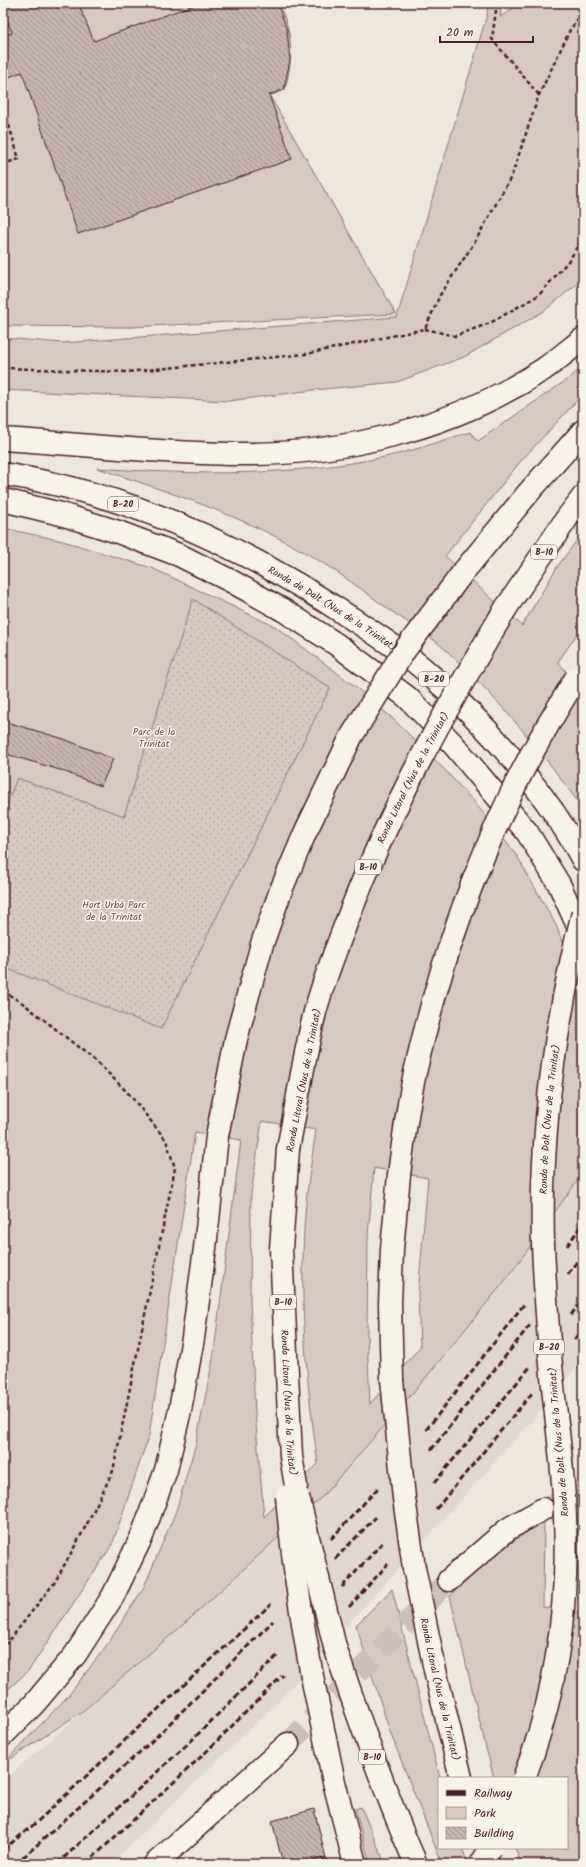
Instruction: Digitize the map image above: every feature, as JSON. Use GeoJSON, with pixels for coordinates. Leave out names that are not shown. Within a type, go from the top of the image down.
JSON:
{"type":"FeatureCollection","features":[{"type":"Feature","properties":{"kind":"highway"},"geometry":{"type":"LineString","coordinates":[[3,439],[174,452],[232,454],[283,453],[337,447],[395,435],[447,418],[496,396],[537,372],[583,339]]}},
{"type":"Feature","properties":{"kind":"highway"},"geometry":{"type":"LineString","coordinates":[[3,1735],[34,1704],[75,1655],[113,1596],[142,1536],[166,1470],[180,1410],[193,1338],[205,1248],[217,1136],[236,1040],[262,944],[281,890],[305,833],[351,737],[404,651],[464,571],[529,492],[583,431]]}},
{"type":"Feature","properties":{"kind":"highway","name":"Ronda de Dalt (Nus de la Trinitat)"},"geometry":{"type":"LineString","coordinates":[[3,474],[79,491],[152,513],[238,551],[306,588],[367,628],[426,672],[471,714],[505,751],[545,801],[583,860]]}},
{"type":"Feature","properties":{"kind":"highway","name":"Ronda Litoral (Nus de la Trinitat)"},"geometry":{"type":"LineString","coordinates":[[416,1864],[379,1776],[357,1714],[335,1647],[291,1491],[291,1456],[281,1249],[288,1149],[315,1011],[336,948],[361,882],[417,765],[467,675],[506,608],[583,497]]}},
{"type":"Feature","properties":{"kind":"highway"},"geometry":{"type":"LineString","coordinates":[[3,500],[68,516],[179,554],[283,610],[336,644],[406,697],[453,744],[527,832],[559,884],[583,937]]}},
{"type":"Feature","properties":{"kind":"highway","name":"Ronda Litoral (Nus de la Trinitat)"},"geometry":{"type":"LineString","coordinates":[[461,1777],[435,1670],[414,1568],[392,1380],[390,1304],[392,1249],[399,1175],[407,1113],[418,1056],[449,946],[467,895],[511,794],[538,743],[579,673]]}},
{"type":"Feature","properties":{"kind":"highway","name":"Ronda de Dalt (Nus de la Trinitat)"},"geometry":{"type":"LineString","coordinates":[[524,1777],[539,1734],[553,1678],[561,1631],[565,1575],[563,1496],[545,1290],[543,1184],[551,1073],[570,963],[583,913]]}},
{"type":"Feature","properties":{"kind":"highway"},"geometry":{"type":"LineString","coordinates":[[291,1491],[292,1553],[300,1610],[334,1782],[355,1864]]}},
{"type":"Feature","properties":{"kind":"highway"},"geometry":{"type":"LineString","coordinates":[[449,1580],[508,1529],[543,1509]]}},
{"type":"Feature","properties":{"kind":"highway"},"geometry":{"type":"LineString","coordinates":[[155,1864],[288,1744]]}},
{"type":"Feature","properties":{"kind":"highway"},"geometry":{"type":"LineString","coordinates":[[482,1849],[487,1864]]}},
{"type":"Feature","properties":{"kind":"highway"},"geometry":{"type":"LineString","coordinates":[[481,1864],[490,1849]]}},
{"type":"Feature","properties":{"kind":"path"},"geometry":{"type":"LineString","coordinates":[[497,3],[492,39],[539,95]]}},
{"type":"Feature","properties":{"kind":"path"},"geometry":{"type":"LineString","coordinates":[[426,329],[440,295],[476,240],[512,175],[539,95],[570,30],[583,12]]}},
{"type":"Feature","properties":{"kind":"path"},"geometry":{"type":"LineString","coordinates":[[3,105],[19,159],[3,164]]}},
{"type":"Feature","properties":{"kind":"path"},"geometry":{"type":"LineString","coordinates":[[3,368],[134,371],[306,354],[426,329],[455,336],[490,323],[539,295],[570,259],[583,237]]}},
{"type":"Feature","properties":{"kind":"path"},"geometry":{"type":"LineString","coordinates":[[3,991],[24,1004],[97,1062],[130,1095],[166,1140],[175,1168],[113,1471],[87,1524],[55,1582],[8,1642],[3,1645]]}},
{"type":"Feature","properties":{"kind":"shaded area"},"geometry":{"type":"Polygon","coordinates":[[[583,1173],[583,1358],[532,1421],[278,1702],[111,1864],[3,1864],[3,1781],[193,1616],[323,1496],[423,1381],[508,1277],[583,1173]]]}},
{"type":"Feature","properties":{"kind":"green space"},"geometry":{"type":"Polygon","coordinates":[[[3,3],[278,3],[287,25],[291,56],[285,90],[270,96],[396,314],[130,327],[3,326],[3,3]]]}},
{"type":"Feature","properties":{"kind":"green space"},"geometry":{"type":"Polygon","coordinates":[[[488,3],[502,3],[500,17],[521,3],[583,3],[583,279],[544,311],[464,357],[397,382],[314,390],[228,401],[3,390],[3,338],[63,343],[397,317],[487,15],[488,3]]]}},
{"type":"Feature","properties":{"kind":"green space"},"geometry":{"type":"Polygon","coordinates":[[[583,367],[583,394],[520,462],[445,556],[522,626],[557,567],[583,532],[583,625],[558,662],[583,691],[583,809],[520,727],[467,670],[428,635],[391,611],[352,582],[286,542],[206,506],[97,468],[207,473],[280,471],[353,463],[389,456],[470,432],[478,441],[583,367]]]}},
{"type":"Feature","properties":{"kind":"green space","name":"Parc de la Trinitat"},"geometry":{"type":"Polygon","coordinates":[[[3,528],[63,541],[152,568],[276,627],[352,684],[391,717],[443,768],[476,804],[517,856],[556,925],[583,1000],[583,1173],[508,1277],[423,1381],[323,1496],[193,1616],[84,1710],[3,1764],[69,1695],[109,1642],[144,1587],[176,1511],[196,1443],[213,1359],[241,1140],[195,1132],[149,1435],[112,1545],[29,1670],[3,1694],[3,528]],[[262,1121],[251,1194],[250,1301],[255,1413],[264,1517],[318,1464],[307,1371],[303,1308],[303,1245],[306,1204],[316,1130],[262,1121]],[[374,1168],[368,1236],[367,1336],[370,1404],[420,1347],[418,1295],[428,1178],[374,1168]]]}},
{"type":"Feature","properties":{"kind":"green space","name":"Hort Urbà Parc de la Trinitat"},"geometry":{"type":"Polygon","coordinates":[[[193,599],[330,688],[161,1029],[3,967],[3,814],[17,778],[124,816],[193,599]]]}},
{"type":"Feature","properties":{"kind":"green space"},"geometry":{"type":"Polygon","coordinates":[[[544,1521],[543,1607],[583,1613],[583,1864],[521,1864],[515,1849],[568,1849],[568,1777],[494,1777],[450,1596],[494,1556],[544,1521]]]}},
{"type":"Feature","properties":{"kind":"green space"},"geometry":{"type":"Polygon","coordinates":[[[392,1589],[440,1777],[438,1777],[438,1849],[462,1849],[468,1864],[442,1864],[390,1732],[356,1625],[392,1589]]]}},
{"type":"Feature","properties":{"kind":"green space"},"geometry":{"type":"Polygon","coordinates":[[[361,1807],[385,1864],[370,1864],[355,1809],[361,1807]]]}},
{"type":"Feature","properties":{"kind":"building"},"geometry":{"type":"Polygon","coordinates":[[[3,3],[78,3],[94,41],[199,3],[277,3],[287,30],[290,60],[284,89],[269,95],[292,159],[78,234],[22,72],[9,77],[3,75],[3,36],[12,33],[8,22],[5,24],[3,19],[3,3]]]}},
{"type":"Feature","properties":{"kind":"building"},"geometry":{"type":"Polygon","coordinates":[[[3,721],[64,739],[113,759],[101,786],[60,770],[3,753],[3,721]]]}},
{"type":"Feature","properties":{"kind":"building"},"geometry":{"type":"Polygon","coordinates":[[[314,1809],[326,1858],[299,1864],[283,1864],[272,1821],[314,1809]]]}},
{"type":"Feature","properties":{"kind":"building"},"geometry":{"type":"Polygon","coordinates":[[[326,1858],[328,1864],[299,1864],[326,1858]]]}},
{"type":"Feature","properties":{"kind":"tunnel"},"geometry":{"type":"LineString","coordinates":[[543,1509],[583,1493]]}},
{"type":"Feature","properties":{"kind":"tunnel"},"geometry":{"type":"LineString","coordinates":[[288,1744],[449,1580]]}},
{"type":"Feature","properties":{"kind":"railway"},"geometry":{"type":"LineString","coordinates":[[567,1246],[583,1223]]}},
{"type":"Feature","properties":{"kind":"railway"},"geometry":{"type":"LineString","coordinates":[[568,1274],[583,1253]]}},
{"type":"Feature","properties":{"kind":"railway"},"geometry":{"type":"LineString","coordinates":[[571,1315],[583,1299]]}},
{"type":"Feature","properties":{"kind":"railway"},"geometry":{"type":"LineString","coordinates":[[426,1430],[525,1303]]}},
{"type":"Feature","properties":{"kind":"railway"},"geometry":{"type":"LineString","coordinates":[[431,1450],[530,1325]]}},
{"type":"Feature","properties":{"kind":"railway"},"geometry":{"type":"LineString","coordinates":[[574,1340],[583,1327]]}},
{"type":"Feature","properties":{"kind":"railway"},"geometry":{"type":"LineString","coordinates":[[434,1483],[530,1367]]}},
{"type":"Feature","properties":{"kind":"railway"},"geometry":{"type":"LineString","coordinates":[[436,1509],[533,1392]]}},
{"type":"Feature","properties":{"kind":"railway"},"geometry":{"type":"LineString","coordinates":[[331,1539],[378,1488]]}},
{"type":"Feature","properties":{"kind":"railway"},"geometry":{"type":"LineString","coordinates":[[335,1559],[376,1517]]}},
{"type":"Feature","properties":{"kind":"railway"},"geometry":{"type":"LineString","coordinates":[[342,1587],[384,1541]]}},
{"type":"Feature","properties":{"kind":"railway"},"geometry":{"type":"LineString","coordinates":[[349,1607],[388,1564]]}},
{"type":"Feature","properties":{"kind":"railway"},"geometry":{"type":"LineString","coordinates":[[3,1850],[38,1821],[271,1604]]}},
{"type":"Feature","properties":{"kind":"railway"},"geometry":{"type":"LineString","coordinates":[[16,1864],[152,1741],[273,1621]]}},
{"type":"Feature","properties":{"kind":"railway"},"geometry":{"type":"LineString","coordinates":[[57,1864],[192,1740],[278,1655]]}},
{"type":"Feature","properties":{"kind":"railway"},"geometry":{"type":"LineString","coordinates":[[86,1864],[205,1753],[283,1675]]}}]}
